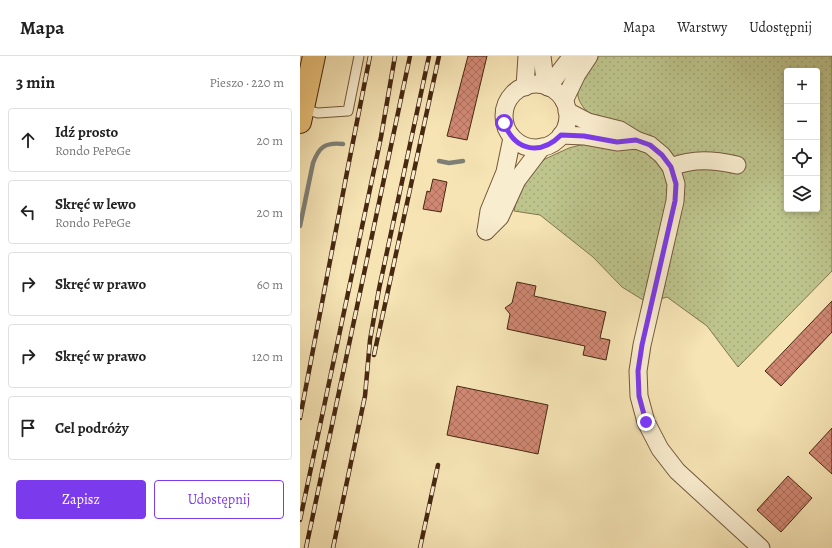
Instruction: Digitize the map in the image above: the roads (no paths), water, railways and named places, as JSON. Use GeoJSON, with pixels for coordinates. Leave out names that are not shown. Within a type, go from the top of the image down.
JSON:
{"type":"FeatureCollection","features":[{"type":"Feature","properties":{"kind":"main road"},"geometry":{"type":"LineString","coordinates":[[302,115],[314,56]]}},
{"type":"Feature","properties":{"kind":"street"},"geometry":{"type":"LineString","coordinates":[[525,86],[527,56]]}},
{"type":"Feature","properties":{"kind":"street"},"geometry":{"type":"LineString","coordinates":[[542,56],[548,87]]}},
{"type":"Feature","properties":{"kind":"street"},"geometry":{"type":"LineString","coordinates":[[548,87],[572,56]]}},
{"type":"Feature","properties":{"kind":"street"},"geometry":{"type":"LineString","coordinates":[[565,106],[577,74],[589,56]]}},
{"type":"Feature","properties":{"kind":"street"},"geometry":{"type":"LineString","coordinates":[[534,84],[548,87],[554,90],[565,106],[568,116],[566,126],[554,143],[535,148],[525,147],[512,138],[504,123],[504,112],[508,101],[514,93],[525,86],[534,84]]}},
{"type":"Feature","properties":{"kind":"street"},"geometry":{"type":"LineString","coordinates":[[565,106],[588,122],[620,130],[636,140],[650,145],[662,155],[671,167],[676,184],[675,201],[642,345],[638,371],[639,396],[646,422],[660,449],[677,471],[761,548]]}},
{"type":"Feature","properties":{"kind":"street"},"geometry":{"type":"LineString","coordinates":[[561,135],[584,136],[617,142],[636,140]]}},
{"type":"Feature","properties":{"kind":"street"},"geometry":{"type":"LineString","coordinates":[[512,138],[505,172],[489,212],[486,231],[500,217],[517,180],[542,147]]}},
{"type":"Feature","properties":{"kind":"street"},"geometry":{"type":"LineString","coordinates":[[671,167],[683,162],[702,160],[718,161],[737,165]]}},
{"type":"Feature","properties":{"kind":"lane"},"geometry":{"type":"LineString","coordinates":[[302,115],[348,111],[359,56]]}},
{"type":"Feature","properties":{"kind":"waterway"},"geometry":{"type":"LineString","coordinates":[[300,226],[315,158],[320,149],[327,145],[343,144]]}},
{"type":"Feature","properties":{"kind":"waterway"},"geometry":{"type":"LineString","coordinates":[[439,161],[449,163],[463,161]]}},
{"type":"Feature","properties":{"kind":"railway"},"geometry":{"type":"LineString","coordinates":[[300,418],[370,56]]}},
{"type":"Feature","properties":{"kind":"railway"},"geometry":{"type":"LineString","coordinates":[[300,520],[381,137],[395,56]]}},
{"type":"Feature","properties":{"kind":"railway"},"geometry":{"type":"LineString","coordinates":[[306,548],[410,56]]}},
{"type":"Feature","properties":{"kind":"railway"},"geometry":{"type":"LineString","coordinates":[[333,548],[365,396],[370,340],[379,289],[429,56]]}},
{"type":"Feature","properties":{"kind":"railway"},"geometry":{"type":"LineString","coordinates":[[374,355],[439,56]]}},
{"type":"Feature","properties":{"kind":"railway"},"geometry":{"type":"LineString","coordinates":[[420,548],[438,465]]}}]}
